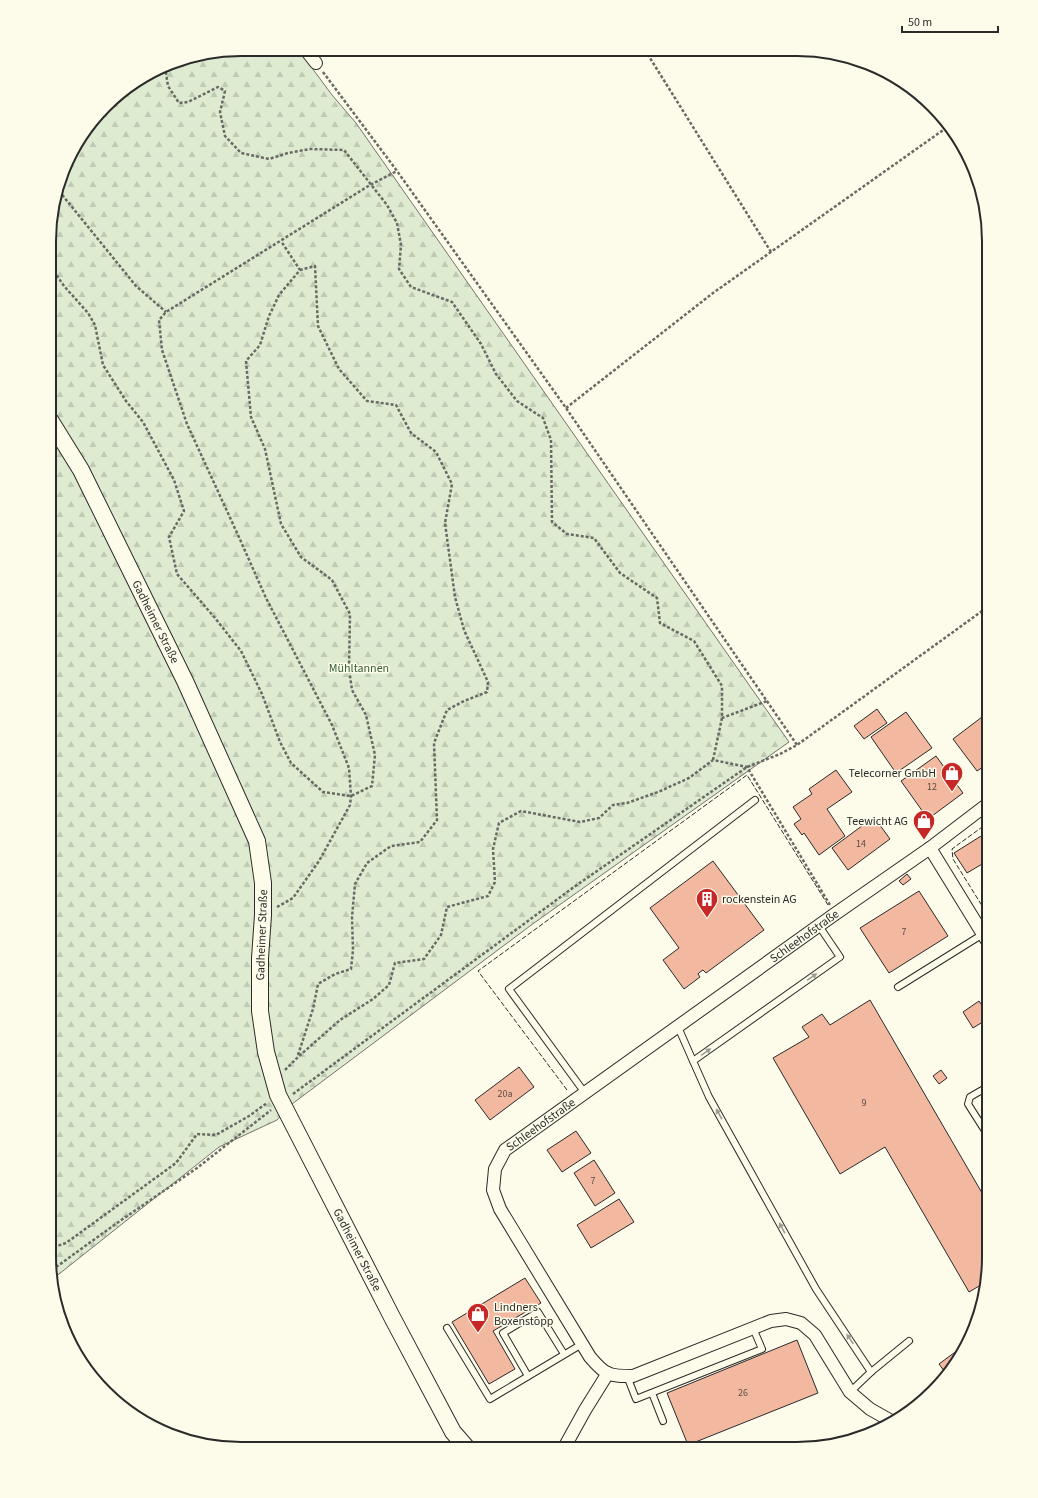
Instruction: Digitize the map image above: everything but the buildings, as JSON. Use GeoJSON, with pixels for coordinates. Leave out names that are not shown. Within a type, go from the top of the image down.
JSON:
{"type":"FeatureCollection","features":[{"type":"Feature","properties":{"kind":"street"},"geometry":{"type":"LineString","coordinates":[[311,56],[316,63]]}},
{"type":"Feature","properties":{"kind":"street","name":"Gadheimer Straße"},"geometry":{"type":"LineString","coordinates":[[56,430],[84,477],[185,681],[257,841],[263,883],[263,915],[260,958],[260,1011],[266,1052],[280,1098],[397,1326],[454,1432],[462,1442]]}},
{"type":"Feature","properties":{"kind":"street","name":"Schleehofstraße"},"geometry":{"type":"LineString","coordinates":[[608,1373],[600,1369],[590,1357],[500,1209],[493,1190],[495,1169],[505,1150],[835,914],[930,848],[982,808]]}},
{"type":"Feature","properties":{"kind":"street"},"geometry":{"type":"LineString","coordinates":[[930,848],[982,932]]}},
{"type":"Feature","properties":{"kind":"street"},"geometry":{"type":"LineString","coordinates":[[567,1442],[608,1373],[614,1376],[633,1376],[771,1321],[786,1319],[800,1323],[816,1335],[850,1392],[870,1409],[887,1418]]}},
{"type":"Feature","properties":{"kind":"lane"},"geometry":{"type":"LineString","coordinates":[[584,1093],[509,989],[756,800]]}},
{"type":"Feature","properties":{"kind":"lane"},"geometry":{"type":"LineString","coordinates":[[693,1061],[840,957],[819,926]]}},
{"type":"Feature","properties":{"kind":"lane"},"geometry":{"type":"LineString","coordinates":[[898,987],[982,941]]}},
{"type":"Feature","properties":{"kind":"lane"},"geometry":{"type":"LineString","coordinates":[[678,1026],[709,1097],[816,1289],[871,1372]]}},
{"type":"Feature","properties":{"kind":"lane"},"geometry":{"type":"LineString","coordinates":[[982,1090],[970,1097],[968,1104],[982,1126]]}},
{"type":"Feature","properties":{"kind":"lane"},"geometry":{"type":"LineString","coordinates":[[528,1376],[503,1333],[538,1312],[564,1354]]}},
{"type":"Feature","properties":{"kind":"lane"},"geometry":{"type":"LineString","coordinates":[[447,1328],[490,1399],[582,1344]]}},
{"type":"Feature","properties":{"kind":"lane"},"geometry":{"type":"LineString","coordinates":[[627,1376],[636,1399],[652,1393],[762,1349],[753,1328]]}},
{"type":"Feature","properties":{"kind":"lane"},"geometry":{"type":"LineString","coordinates":[[850,1392],[871,1372],[909,1341]]}},
{"type":"Feature","properties":{"kind":"lane"},"geometry":{"type":"LineString","coordinates":[[652,1393],[663,1422]]}},
{"type":"Feature","properties":{"kind":"path"},"geometry":{"type":"LineString","coordinates":[[649,56],[771,252]]}},
{"type":"Feature","properties":{"kind":"path"},"geometry":{"type":"LineString","coordinates":[[316,63],[338,90],[397,171],[566,408],[797,745]]}},
{"type":"Feature","properties":{"kind":"path"},"geometry":{"type":"LineString","coordinates":[[56,1247],[66,1243],[176,1163],[197,1134],[216,1135],[280,1098],[286,1069],[340,1020],[373,999],[388,986],[395,963],[424,959],[441,935],[446,907],[488,896],[495,882],[493,849],[498,823],[521,811],[580,822],[599,818],[613,805],[627,803],[658,792],[689,778],[713,760],[722,718],[722,686],[694,641],[660,623],[657,598],[620,573],[594,538],[567,534],[552,522],[551,440],[543,418],[517,401],[496,374],[481,344],[452,302],[411,288],[399,269],[401,245],[397,223],[387,205],[344,150],[310,149],[288,153],[269,159],[241,153],[224,136],[220,112],[225,91],[218,87],[188,102],[179,103],[168,86],[166,72]]}},
{"type":"Feature","properties":{"kind":"path"},"geometry":{"type":"LineString","coordinates":[[566,408],[714,293],[945,129]]}},
{"type":"Feature","properties":{"kind":"path"},"geometry":{"type":"LineString","coordinates":[[263,915],[293,898],[319,861],[350,805],[351,796],[349,768],[332,725],[266,598],[187,424],[162,350],[159,320],[166,312],[370,185],[397,171]]}},
{"type":"Feature","properties":{"kind":"path"},"geometry":{"type":"LineString","coordinates":[[62,194],[136,286],[166,312]]}},
{"type":"Feature","properties":{"kind":"path"},"geometry":{"type":"LineString","coordinates":[[281,241],[300,270]]}},
{"type":"Feature","properties":{"kind":"path"},"geometry":{"type":"LineString","coordinates":[[56,274],[64,286],[88,313],[95,325],[103,365],[126,401],[143,422],[174,480],[184,511],[169,537],[177,574],[241,651],[262,694],[280,742],[291,763],[323,792],[351,796],[372,786],[375,755],[366,715],[352,690],[349,669],[350,614],[332,580],[301,557],[281,524],[266,449],[251,417],[246,361],[260,345],[269,316],[279,295],[300,270],[315,266],[318,326],[339,369],[367,401],[396,405],[411,433],[436,452],[452,484],[445,524],[455,597],[464,630],[488,682],[487,692],[464,701],[447,710],[434,743],[437,820],[420,842],[391,846],[367,863],[355,884],[352,917],[353,950],[351,969],[336,974],[318,984],[313,1009],[298,1057]]}},
{"type":"Feature","properties":{"kind":"path"},"geometry":{"type":"LineString","coordinates":[[56,1267],[117,1223],[198,1168],[280,1098],[568,891],[747,767],[780,754],[797,745],[982,611]]}},
{"type":"Feature","properties":{"kind":"path"},"geometry":{"type":"LineString","coordinates":[[722,718],[767,701]]}},
{"type":"Feature","properties":{"kind":"path"},"geometry":{"type":"LineString","coordinates":[[713,760],[747,767],[835,914]]}},
{"type":"Feature","properties":{"kind":"green space","name":"Mühltannen"},"geometry":{"type":"Polygon","coordinates":[[[229,56],[303,56],[332,95],[356,123],[789,742],[534,923],[292,1104],[277,1120],[219,1147],[57,1276],[56,229],[62,193],[75,159],[87,138],[110,110],[138,87],[170,70],[193,62],[229,56]]]}},
{"type":"Feature","properties":{"kind":"fence"},"geometry":{"type":"LineString","coordinates":[[567,1090],[478,971],[747,775],[828,905]]}},
{"type":"Feature","properties":{"kind":"fence"},"geometry":{"type":"LineString","coordinates":[[982,827],[952,849],[953,859],[982,906]]}},
{"type":"Feature","properties":{"kind":"place","name":"Telecorner GmbH"},"geometry":{"type":"Point","coordinates":[952,792]}},
{"type":"Feature","properties":{"kind":"place","name":"Teewicht AG"},"geometry":{"type":"Point","coordinates":[924,840]}},
{"type":"Feature","properties":{"kind":"place","name":"rockenstein AG"},"geometry":{"type":"Point","coordinates":[707,918]}},
{"type":"Feature","properties":{"kind":"place","name":"Lindners Boxenstopp"},"geometry":{"type":"Point","coordinates":[478,1334]}}]}
